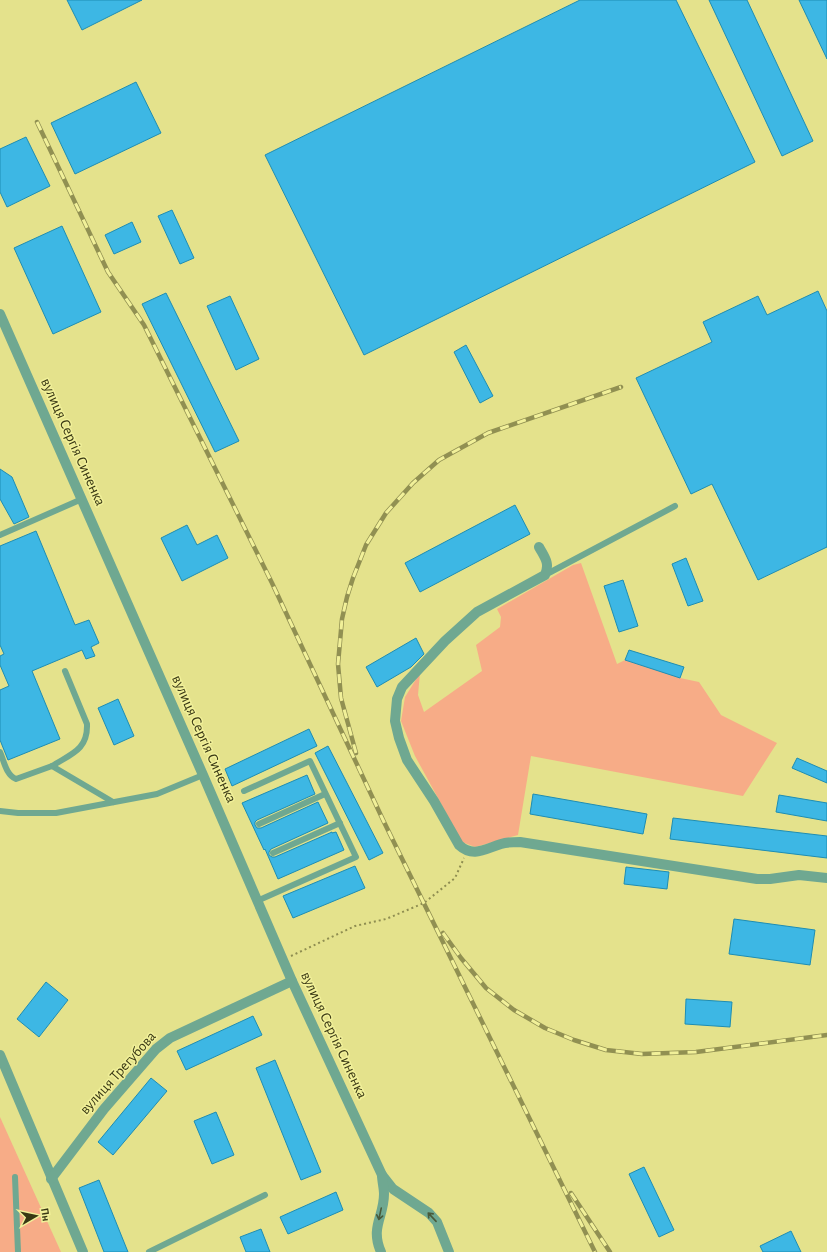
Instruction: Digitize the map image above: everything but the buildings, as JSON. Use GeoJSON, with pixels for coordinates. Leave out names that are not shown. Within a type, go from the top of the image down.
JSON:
{"type":"FeatureCollection","features":[{"type":"Feature","properties":{"kind":"street","name":"вулиця Сергія Синенка"},"geometry":{"type":"LineString","coordinates":[[0,314],[203,775],[292,982],[382,1175],[393,1190],[429,1213],[437,1222],[449,1252]]}},
{"type":"Feature","properties":{"kind":"street"},"geometry":{"type":"LineString","coordinates":[[539,547],[548,568],[545,575],[477,612],[445,641],[402,687],[396,699],[395,721],[399,738],[408,760],[434,801],[459,845],[467,851],[474,852],[502,843],[520,842],[745,877],[770,879],[799,875],[827,878]]}},
{"type":"Feature","properties":{"kind":"street","name":"вулиця Трегубова"},"geometry":{"type":"LineString","coordinates":[[51,1179],[104,1109],[156,1049],[170,1038],[292,982]]}},
{"type":"Feature","properties":{"kind":"street"},"geometry":{"type":"LineString","coordinates":[[0,1055],[83,1252]]}},
{"type":"Feature","properties":{"kind":"street","name":"вулиця Сергія Синенка"},"geometry":{"type":"LineString","coordinates":[[381,1252],[376,1235],[384,1195],[382,1175]]}},
{"type":"Feature","properties":{"kind":"lane"},"geometry":{"type":"LineString","coordinates":[[0,534],[82,499]]}},
{"type":"Feature","properties":{"kind":"lane"},"geometry":{"type":"LineString","coordinates":[[545,575],[675,506]]}},
{"type":"Feature","properties":{"kind":"lane"},"geometry":{"type":"LineString","coordinates":[[0,752],[9,774],[16,779],[52,766],[80,749],[85,742],[88,733],[87,724],[65,671]]}},
{"type":"Feature","properties":{"kind":"lane"},"geometry":{"type":"LineString","coordinates":[[244,791],[310,761],[356,857],[258,901]]}},
{"type":"Feature","properties":{"kind":"lane"},"geometry":{"type":"LineString","coordinates":[[52,766],[113,802]]}},
{"type":"Feature","properties":{"kind":"lane"},"geometry":{"type":"LineString","coordinates":[[0,810],[18,813],[56,813],[157,794],[203,775]]}},
{"type":"Feature","properties":{"kind":"lane"},"geometry":{"type":"LineString","coordinates":[[259,824],[325,794]]}},
{"type":"Feature","properties":{"kind":"lane"},"geometry":{"type":"LineString","coordinates":[[273,853],[340,824]]}},
{"type":"Feature","properties":{"kind":"lane"},"geometry":{"type":"LineString","coordinates":[[15,1177],[18,1252]]}},
{"type":"Feature","properties":{"kind":"lane"},"geometry":{"type":"LineString","coordinates":[[149,1252],[265,1195]]}},
{"type":"Feature","properties":{"kind":"path"},"geometry":{"type":"LineString","coordinates":[[283,960],[355,926],[386,919],[424,903],[455,878],[467,851]]}},
{"type":"Feature","properties":{"kind":"shaded area"},"geometry":{"type":"Polygon","coordinates":[[[581,563],[617,664],[625,660],[680,678],[699,682],[721,715],[777,743],[743,796],[531,756],[518,835],[475,847],[462,842],[415,756],[401,721],[405,697],[420,673],[418,695],[424,712],[482,671],[476,645],[500,627],[501,617],[497,609],[573,565],[581,563]]]}},
{"type":"Feature","properties":{"kind":"shaded area"},"geometry":{"type":"Polygon","coordinates":[[[0,1117],[61,1252],[0,1252],[0,1117]]]}},
{"type":"Feature","properties":{"kind":"railway"},"geometry":{"type":"LineString","coordinates":[[37,122],[108,272],[144,325],[272,583],[384,822],[595,1252]]}},
{"type":"Feature","properties":{"kind":"railway"},"geometry":{"type":"LineString","coordinates":[[356,753],[341,698],[338,664],[342,619],[353,578],[366,545],[386,513],[413,483],[439,460],[488,433],[621,387]]}},
{"type":"Feature","properties":{"kind":"railway"},"geometry":{"type":"LineString","coordinates":[[443,933],[461,958],[486,988],[514,1010],[545,1028],[574,1040],[606,1050],[642,1054],[696,1052],[827,1035]]}},
{"type":"Feature","properties":{"kind":"railway"},"geometry":{"type":"LineString","coordinates":[[571,1193],[610,1252]]}}]}
